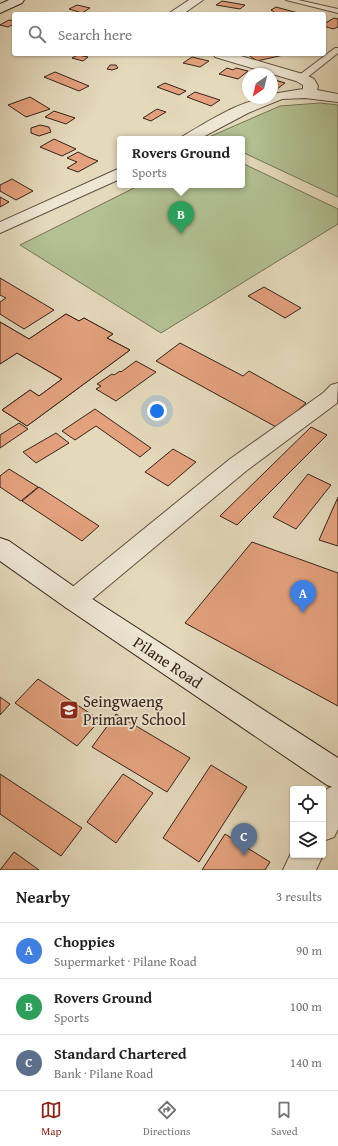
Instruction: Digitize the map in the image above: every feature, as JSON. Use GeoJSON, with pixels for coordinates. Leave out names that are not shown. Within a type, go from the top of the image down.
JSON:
{"type":"FeatureCollection","features":[{"type":"Feature","properties":{"kind":"street"},"geometry":{"type":"LineString","coordinates":[[0,9],[18,0]]}},
{"type":"Feature","properties":{"kind":"street"},"geometry":{"type":"LineString","coordinates":[[177,12],[197,0]]}},
{"type":"Feature","properties":{"kind":"street"},"geometry":{"type":"LineString","coordinates":[[227,56],[301,78],[309,82],[311,86],[309,93]]}},
{"type":"Feature","properties":{"kind":"street"},"geometry":{"type":"LineString","coordinates":[[278,97],[294,93],[309,93],[338,98]]}},
{"type":"Feature","properties":{"kind":"street"},"geometry":{"type":"LineString","coordinates":[[194,136],[258,104]]}},
{"type":"Feature","properties":{"kind":"street"},"geometry":{"type":"LineString","coordinates":[[0,228],[117,174]]}},
{"type":"Feature","properties":{"kind":"street"},"geometry":{"type":"LineString","coordinates":[[74,600],[238,465],[338,390]]}},
{"type":"Feature","properties":{"kind":"street","name":"Pilane Road"},"geometry":{"type":"LineString","coordinates":[[0,548],[74,600],[338,775]]}},
{"type":"Feature","properties":{"kind":"street"},"geometry":{"type":"LineString","coordinates":[[325,822],[338,799]]}},
{"type":"Feature","properties":{"kind":"street"},"geometry":{"type":"LineString","coordinates":[[299,870],[305,858]]}},
{"type":"Feature","properties":{"kind":"lane"},"geometry":{"type":"LineString","coordinates":[[289,0],[338,11]]}},
{"type":"Feature","properties":{"kind":"lane"},"geometry":{"type":"LineString","coordinates":[[301,78],[338,50]]}},
{"type":"Feature","properties":{"kind":"green space"},"geometry":{"type":"Polygon","coordinates":[[[320,103],[338,105],[338,197],[245,153],[245,136],[211,136],[280,106],[320,103]]]}},
{"type":"Feature","properties":{"kind":"green space"},"geometry":{"type":"Polygon","coordinates":[[[245,164],[338,209],[338,224],[161,333],[20,245],[134,188],[245,188],[245,164]]]}},
{"type":"Feature","properties":{"kind":"building"},"geometry":{"type":"Polygon","coordinates":[[[222,1],[245,5],[240,9],[216,5],[222,1]]]}},
{"type":"Feature","properties":{"kind":"building"},"geometry":{"type":"Polygon","coordinates":[[[77,5],[90,8],[84,12],[69,9],[77,5]]]}},
{"type":"Feature","properties":{"kind":"building"},"geometry":{"type":"Polygon","coordinates":[[[276,7],[294,12],[274,12],[271,10],[276,7]]]}},
{"type":"Feature","properties":{"kind":"building"},"geometry":{"type":"Polygon","coordinates":[[[334,18],[338,19],[338,27],[333,29],[326,27],[326,23],[334,18]]]}},
{"type":"Feature","properties":{"kind":"building"},"geometry":{"type":"Polygon","coordinates":[[[9,20],[12,21],[12,25],[8,27],[0,25],[9,20]]]}},
{"type":"Feature","properties":{"kind":"building"},"geometry":{"type":"Polygon","coordinates":[[[76,56],[88,57],[83,61],[72,58],[76,56]]]}},
{"type":"Feature","properties":{"kind":"building"},"geometry":{"type":"Polygon","coordinates":[[[250,56],[279,56],[257,61],[250,56]]]}},
{"type":"Feature","properties":{"kind":"building"},"geometry":{"type":"Polygon","coordinates":[[[192,57],[209,61],[200,67],[183,63],[192,57]]]}},
{"type":"Feature","properties":{"kind":"building"},"geometry":{"type":"Polygon","coordinates":[[[110,65],[116,65],[118,68],[112,70],[107,69],[110,65]]]}},
{"type":"Feature","properties":{"kind":"building"},"geometry":{"type":"Polygon","coordinates":[[[227,68],[233,70],[236,68],[242,70],[242,76],[238,79],[219,74],[227,68]]]}},
{"type":"Feature","properties":{"kind":"building"},"geometry":{"type":"Polygon","coordinates":[[[55,72],[89,86],[79,91],[44,77],[55,72]]]}},
{"type":"Feature","properties":{"kind":"building"},"geometry":{"type":"Polygon","coordinates":[[[278,81],[285,83],[278,88],[278,81]]]}},
{"type":"Feature","properties":{"kind":"building"},"geometry":{"type":"Polygon","coordinates":[[[165,83],[186,91],[179,95],[157,87],[165,83]]]}},
{"type":"Feature","properties":{"kind":"building"},"geometry":{"type":"Polygon","coordinates":[[[195,92],[220,100],[211,106],[187,97],[195,92]]]}},
{"type":"Feature","properties":{"kind":"building"},"geometry":{"type":"Polygon","coordinates":[[[30,97],[50,109],[26,117],[8,105],[30,97]]]}},
{"type":"Feature","properties":{"kind":"building"},"geometry":{"type":"Polygon","coordinates":[[[157,109],[166,112],[151,121],[143,118],[157,109]]]}},
{"type":"Feature","properties":{"kind":"building"},"geometry":{"type":"Polygon","coordinates":[[[54,111],[75,118],[66,124],[45,117],[54,111]]]}},
{"type":"Feature","properties":{"kind":"building"},"geometry":{"type":"Polygon","coordinates":[[[40,125],[49,127],[51,132],[39,136],[31,133],[31,128],[40,125]]]}},
{"type":"Feature","properties":{"kind":"building"},"geometry":{"type":"Polygon","coordinates":[[[54,139],[76,149],[62,156],[40,147],[54,139]]]}},
{"type":"Feature","properties":{"kind":"building"},"geometry":{"type":"Polygon","coordinates":[[[78,152],[98,161],[78,172],[67,168],[77,162],[67,158],[78,152]]]}},
{"type":"Feature","properties":{"kind":"building"},"geometry":{"type":"Polygon","coordinates":[[[12,179],[33,191],[16,200],[0,191],[0,185],[12,179]]]}},
{"type":"Feature","properties":{"kind":"building"},"geometry":{"type":"Polygon","coordinates":[[[0,197],[9,202],[0,207],[0,197]]]}},
{"type":"Feature","properties":{"kind":"building"},"geometry":{"type":"Polygon","coordinates":[[[0,278],[54,310],[24,329],[0,314],[0,302],[6,298],[0,295],[0,278]]]}},
{"type":"Feature","properties":{"kind":"building"},"geometry":{"type":"Polygon","coordinates":[[[264,287],[301,308],[285,318],[248,296],[264,287]]]}},
{"type":"Feature","properties":{"kind":"building"},"geometry":{"type":"Polygon","coordinates":[[[66,314],[79,321],[84,318],[113,334],[107,338],[130,350],[27,426],[2,410],[30,390],[39,396],[62,379],[17,353],[0,364],[0,322],[29,339],[66,314]]]}},
{"type":"Feature","properties":{"kind":"building"},"geometry":{"type":"Polygon","coordinates":[[[66,314],[79,321],[84,318],[113,334],[107,338],[130,350],[27,426],[2,410],[30,390],[39,396],[62,379],[17,353],[0,364],[0,322],[29,339],[66,314]]]}},
{"type":"Feature","properties":{"kind":"building"},"geometry":{"type":"Polygon","coordinates":[[[180,343],[243,376],[249,371],[306,403],[278,428],[156,361],[180,343]]]}},
{"type":"Feature","properties":{"kind":"building"},"geometry":{"type":"Polygon","coordinates":[[[136,361],[156,372],[116,401],[96,389],[101,386],[97,384],[112,374],[114,375],[120,371],[121,372],[136,361]]]}},
{"type":"Feature","properties":{"kind":"building"},"geometry":{"type":"Polygon","coordinates":[[[95,409],[151,448],[140,457],[96,426],[75,440],[62,431],[95,409]]]}},
{"type":"Feature","properties":{"kind":"building"},"geometry":{"type":"Polygon","coordinates":[[[19,423],[28,429],[0,448],[0,435],[19,423]]]}},
{"type":"Feature","properties":{"kind":"building"},"geometry":{"type":"Polygon","coordinates":[[[311,427],[327,435],[237,525],[220,516],[311,427]]]}},
{"type":"Feature","properties":{"kind":"building"},"geometry":{"type":"Polygon","coordinates":[[[56,433],[69,443],[36,463],[23,452],[56,433]]]}},
{"type":"Feature","properties":{"kind":"building"},"geometry":{"type":"Polygon","coordinates":[[[173,449],[196,462],[168,486],[145,472],[173,449]]]}},
{"type":"Feature","properties":{"kind":"building"},"geometry":{"type":"Polygon","coordinates":[[[9,469],[38,487],[21,501],[0,487],[0,476],[9,469]]]}},
{"type":"Feature","properties":{"kind":"building"},"geometry":{"type":"Polygon","coordinates":[[[308,474],[331,485],[296,529],[273,517],[308,474]]]}},
{"type":"Feature","properties":{"kind":"building"},"geometry":{"type":"Polygon","coordinates":[[[39,487],[99,526],[82,541],[22,501],[39,487]]]}},
{"type":"Feature","properties":{"kind":"building"},"geometry":{"type":"Polygon","coordinates":[[[338,497],[338,546],[319,540],[338,497]]]}},
{"type":"Feature","properties":{"kind":"building"},"geometry":{"type":"Polygon","coordinates":[[[252,542],[338,573],[338,706],[185,623],[252,542]]]}},
{"type":"Feature","properties":{"kind":"building"},"geometry":{"type":"Polygon","coordinates":[[[38,679],[100,720],[77,746],[15,703],[38,679]]]}},
{"type":"Feature","properties":{"kind":"building"},"geometry":{"type":"Polygon","coordinates":[[[0,697],[10,704],[0,715],[0,697]]]}},
{"type":"Feature","properties":{"kind":"building"},"geometry":{"type":"Polygon","coordinates":[[[116,714],[190,758],[167,792],[92,747],[116,714]]]}},
{"type":"Feature","properties":{"kind":"building"},"geometry":{"type":"Polygon","coordinates":[[[211,765],[247,787],[199,862],[163,838],[211,765]]]}},
{"type":"Feature","properties":{"kind":"building"},"geometry":{"type":"Polygon","coordinates":[[[0,774],[82,828],[61,856],[0,814],[0,774]]]}},
{"type":"Feature","properties":{"kind":"building"},"geometry":{"type":"Polygon","coordinates":[[[123,774],[153,793],[116,843],[87,822],[123,774]]]}},
{"type":"Feature","properties":{"kind":"building"},"geometry":{"type":"Polygon","coordinates":[[[225,834],[270,862],[265,870],[202,870],[225,834]]]}},
{"type":"Feature","properties":{"kind":"building"},"geometry":{"type":"Polygon","coordinates":[[[14,852],[39,870],[0,870],[14,852]]]}},
{"type":"Feature","properties":{"kind":"place","name":"Rovers Ground"},"geometry":{"type":"Point","coordinates":[181,234]}},
{"type":"Feature","properties":{"kind":"place","name":"Choppies"},"geometry":{"type":"Point","coordinates":[303,613]}},
{"type":"Feature","properties":{"kind":"place","name":"Seingwaeng Primary School"},"geometry":{"type":"Point","coordinates":[69,710]}},
{"type":"Feature","properties":{"kind":"place","name":"Standard Chartered"},"geometry":{"type":"Point","coordinates":[244,856]}}]}
